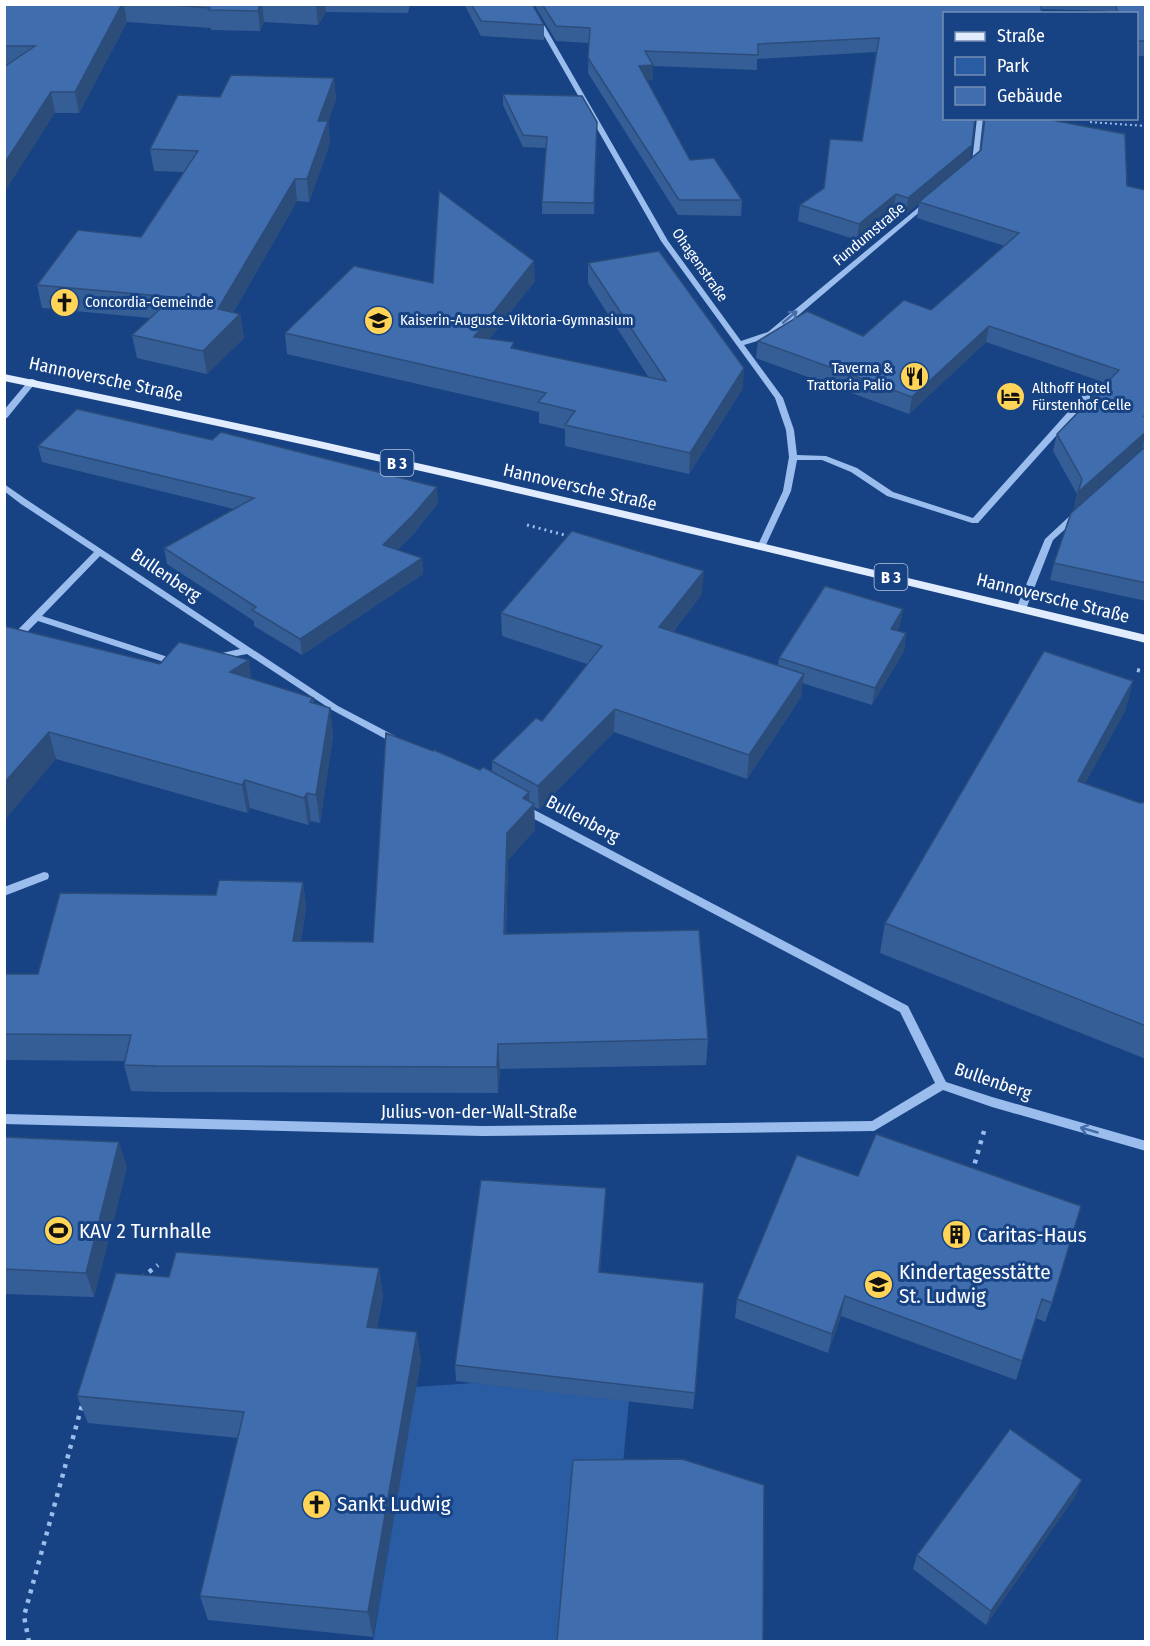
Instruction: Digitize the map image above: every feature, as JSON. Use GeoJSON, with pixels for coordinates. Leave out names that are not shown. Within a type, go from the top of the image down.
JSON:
{"type":"FeatureCollection","features":[{"type":"Feature","properties":{"kind":"main road","name":"Hannoversche Straße"},"geometry":{"type":"LineString","coordinates":[[4,377],[33,381],[761,547],[1146,639]]}},
{"type":"Feature","properties":{"kind":"street","name":"Ohagenstraße"},"geometry":{"type":"LineString","coordinates":[[529,4],[665,241],[779,398],[790,430],[793,457],[787,490],[761,547]]}},
{"type":"Feature","properties":{"kind":"street"},"geometry":{"type":"LineString","coordinates":[[966,171],[975,163],[980,120]]}},
{"type":"Feature","properties":{"kind":"street","name":"Fundumstraße"},"geometry":{"type":"LineString","coordinates":[[739,344],[771,334],[931,200]]}},
{"type":"Feature","properties":{"kind":"street"},"geometry":{"type":"LineString","coordinates":[[4,416],[33,381]]}},
{"type":"Feature","properties":{"kind":"street"},"geometry":{"type":"LineString","coordinates":[[793,457],[823,458],[854,470],[890,494],[975,521],[1088,396]]}},
{"type":"Feature","properties":{"kind":"street","name":"Bullenberg"},"geometry":{"type":"LineString","coordinates":[[4,486],[24,502],[335,708],[408,747]]}},
{"type":"Feature","properties":{"kind":"street"},"geometry":{"type":"LineString","coordinates":[[1021,609],[1049,539],[1084,507]]}},
{"type":"Feature","properties":{"kind":"street"},"geometry":{"type":"LineString","coordinates":[[4,650],[99,552]]}},
{"type":"Feature","properties":{"kind":"street"},"geometry":{"type":"LineString","coordinates":[[36,617],[167,660],[188,660]]}},
{"type":"Feature","properties":{"kind":"street"},"geometry":{"type":"LineString","coordinates":[[209,659],[248,651]]}},
{"type":"Feature","properties":{"kind":"street","name":"Bullenberg"},"geometry":{"type":"LineString","coordinates":[[512,802],[904,1009],[942,1085],[992,1102],[1146,1146]]}},
{"type":"Feature","properties":{"kind":"street"},"geometry":{"type":"LineString","coordinates":[[4,892],[44,876]]}},
{"type":"Feature","properties":{"kind":"street","name":"Julius-von-der-Wall-Straße"},"geometry":{"type":"LineString","coordinates":[[4,1119],[482,1131],[874,1126],[942,1085]]}},
{"type":"Feature","properties":{"kind":"path"},"geometry":{"type":"LineString","coordinates":[[1089,120],[1089,122],[1146,126]]}},
{"type":"Feature","properties":{"kind":"path"},"geometry":{"type":"LineString","coordinates":[[970,1177],[992,1102]]}},
{"type":"Feature","properties":{"kind":"path"},"geometry":{"type":"LineString","coordinates":[[139,1280],[158,1265]]}},
{"type":"Feature","properties":{"kind":"path"},"geometry":{"type":"LineString","coordinates":[[29,1641],[24,1616],[83,1402]]}},
{"type":"Feature","properties":{"kind":"green space"},"geometry":{"type":"Polygon","coordinates":[[[474,1383],[629,1401],[621,1484],[559,1641],[373,1642],[416,1387],[474,1383]]]}},
{"type":"Feature","properties":{"kind":"building"},"geometry":{"type":"Polygon","coordinates":[[[4,4],[122,4],[75,92],[51,92],[4,164],[4,67],[35,46],[4,46],[4,4]]]}},
{"type":"Feature","properties":{"kind":"building"},"geometry":{"type":"Polygon","coordinates":[[[160,4],[260,4],[258,11],[209,10],[210,8],[160,4]]]}},
{"type":"Feature","properties":{"kind":"building"},"geometry":{"type":"Polygon","coordinates":[[[471,4],[532,4],[544,25],[481,21],[471,4]]]}},
{"type":"Feature","properties":{"kind":"building"},"geometry":{"type":"Polygon","coordinates":[[[542,4],[1040,4],[1042,12],[943,12],[943,120],[975,120],[972,145],[908,198],[896,194],[859,224],[800,205],[824,188],[830,139],[862,141],[879,38],[758,44],[758,55],[645,51],[653,65],[639,66],[690,160],[714,158],[742,200],[679,200],[588,58],[590,28],[556,26],[542,4]]]}},
{"type":"Feature","properties":{"kind":"building"},"geometry":{"type":"Polygon","coordinates":[[[1115,4],[1146,4],[1146,41],[1138,41],[1138,12],[1117,12],[1115,4]]]}},
{"type":"Feature","properties":{"kind":"building"},"geometry":{"type":"Polygon","coordinates":[[[231,75],[334,78],[318,121],[328,121],[307,179],[295,179],[218,309],[240,314],[203,351],[132,335],[173,297],[37,285],[78,230],[141,237],[198,151],[150,149],[178,95],[220,97],[231,75]]]}},
{"type":"Feature","properties":{"kind":"building"},"geometry":{"type":"Polygon","coordinates":[[[503,94],[582,96],[597,122],[594,203],[542,202],[547,137],[523,135],[503,94]]]}},
{"type":"Feature","properties":{"kind":"building"},"geometry":{"type":"Polygon","coordinates":[[[985,120],[1051,120],[1125,134],[1127,186],[1146,190],[1146,414],[1144,416],[1146,416],[1146,432],[1078,492],[1082,479],[1057,434],[1119,370],[989,326],[912,397],[758,341],[807,311],[863,336],[904,300],[931,310],[1019,233],[919,202],[981,150],[985,120]]]}},
{"type":"Feature","properties":{"kind":"building"},"geometry":{"type":"Polygon","coordinates":[[[439,191],[534,261],[474,337],[514,342],[511,348],[666,381],[588,263],[659,251],[744,368],[690,453],[565,425],[575,411],[538,402],[546,393],[285,333],[354,266],[433,283],[439,191]]]}},
{"type":"Feature","properties":{"kind":"building"},"geometry":{"type":"Polygon","coordinates":[[[77,409],[212,440],[221,432],[437,487],[383,545],[422,558],[300,639],[252,610],[256,607],[164,548],[254,498],[38,446],[77,409]]]}},
{"type":"Feature","properties":{"kind":"building"},"geometry":{"type":"Polygon","coordinates":[[[1146,446],[1146,583],[1054,563],[1071,513],[1146,446]]]}},
{"type":"Feature","properties":{"kind":"building"},"geometry":{"type":"Polygon","coordinates":[[[572,531],[704,571],[659,627],[804,674],[749,755],[615,709],[538,786],[492,761],[536,718],[542,721],[602,646],[501,613],[572,531]]]}},
{"type":"Feature","properties":{"kind":"building"},"geometry":{"type":"Polygon","coordinates":[[[825,586],[903,609],[891,629],[906,633],[875,688],[779,658],[825,586]]]}},
{"type":"Feature","properties":{"kind":"building"},"geometry":{"type":"Polygon","coordinates":[[[4,626],[160,664],[179,642],[249,660],[230,672],[313,698],[310,702],[330,708],[316,795],[307,793],[304,798],[245,780],[242,785],[49,732],[4,783],[4,626]]]}},
{"type":"Feature","properties":{"kind":"building"},"geometry":{"type":"Polygon","coordinates":[[[1044,651],[1133,681],[1078,781],[1140,803],[1146,802],[1146,1026],[885,923],[1044,651]]]}},
{"type":"Feature","properties":{"kind":"building"},"geometry":{"type":"Polygon","coordinates":[[[386,733],[480,770],[483,767],[529,792],[523,798],[534,804],[507,833],[504,934],[699,930],[708,1039],[498,1044],[497,1067],[157,1066],[124,1065],[131,1035],[4,1034],[4,974],[38,974],[60,893],[216,895],[219,880],[303,882],[293,941],[373,942],[386,733]]]}},
{"type":"Feature","properties":{"kind":"building"},"geometry":{"type":"Polygon","coordinates":[[[876,1134],[1081,1206],[1052,1303],[1042,1299],[1022,1361],[845,1296],[832,1334],[737,1299],[797,1155],[858,1176],[876,1134]]]}},
{"type":"Feature","properties":{"kind":"building","name":"KAV 2 Turnhalle"},"geometry":{"type":"Polygon","coordinates":[[[4,1137],[119,1142],[86,1273],[4,1269],[4,1137]]]}},
{"type":"Feature","properties":{"kind":"building"},"geometry":{"type":"Polygon","coordinates":[[[481,1180],[606,1188],[599,1272],[704,1283],[695,1393],[455,1365],[481,1180]]]}},
{"type":"Feature","properties":{"kind":"building"},"geometry":{"type":"Polygon","coordinates":[[[176,1252],[379,1268],[367,1327],[417,1332],[368,1612],[200,1596],[244,1412],[77,1396],[116,1273],[169,1277],[176,1252]]]}},
{"type":"Feature","properties":{"kind":"building"},"geometry":{"type":"Polygon","coordinates":[[[1010,1429],[1082,1480],[991,1611],[917,1555],[1010,1429]]]}},
{"type":"Feature","properties":{"kind":"building"},"geometry":{"type":"Polygon","coordinates":[[[682,1459],[764,1485],[763,1641],[557,1641],[573,1460],[682,1459]]]}},
{"type":"Feature","properties":{"kind":"place","name":"Concordia-Gemeinde"},"geometry":{"type":"Point","coordinates":[64,302]}},
{"type":"Feature","properties":{"kind":"place","name":"Kaiserin-Auguste-Viktoria-Gymnasium"},"geometry":{"type":"Point","coordinates":[379,320]}},
{"type":"Feature","properties":{"kind":"place","name":"Taverna & Trattoria Palio"},"geometry":{"type":"Point","coordinates":[914,377]}},
{"type":"Feature","properties":{"kind":"place","name":"Althoff Hotel Fürstenhof Celle"},"geometry":{"type":"Point","coordinates":[1011,397]}},
{"type":"Feature","properties":{"kind":"place","name":"KAV 2 Turnhalle"},"geometry":{"type":"Point","coordinates":[58,1231]}},
{"type":"Feature","properties":{"kind":"place","name":"Caritas-Haus"},"geometry":{"type":"Point","coordinates":[956,1235]}},
{"type":"Feature","properties":{"kind":"place","name":"Kindertagesstätte St. Ludwig"},"geometry":{"type":"Point","coordinates":[878,1284]}},
{"type":"Feature","properties":{"kind":"place","name":"Sankt Ludwig"},"geometry":{"type":"Point","coordinates":[316,1504]}}]}
